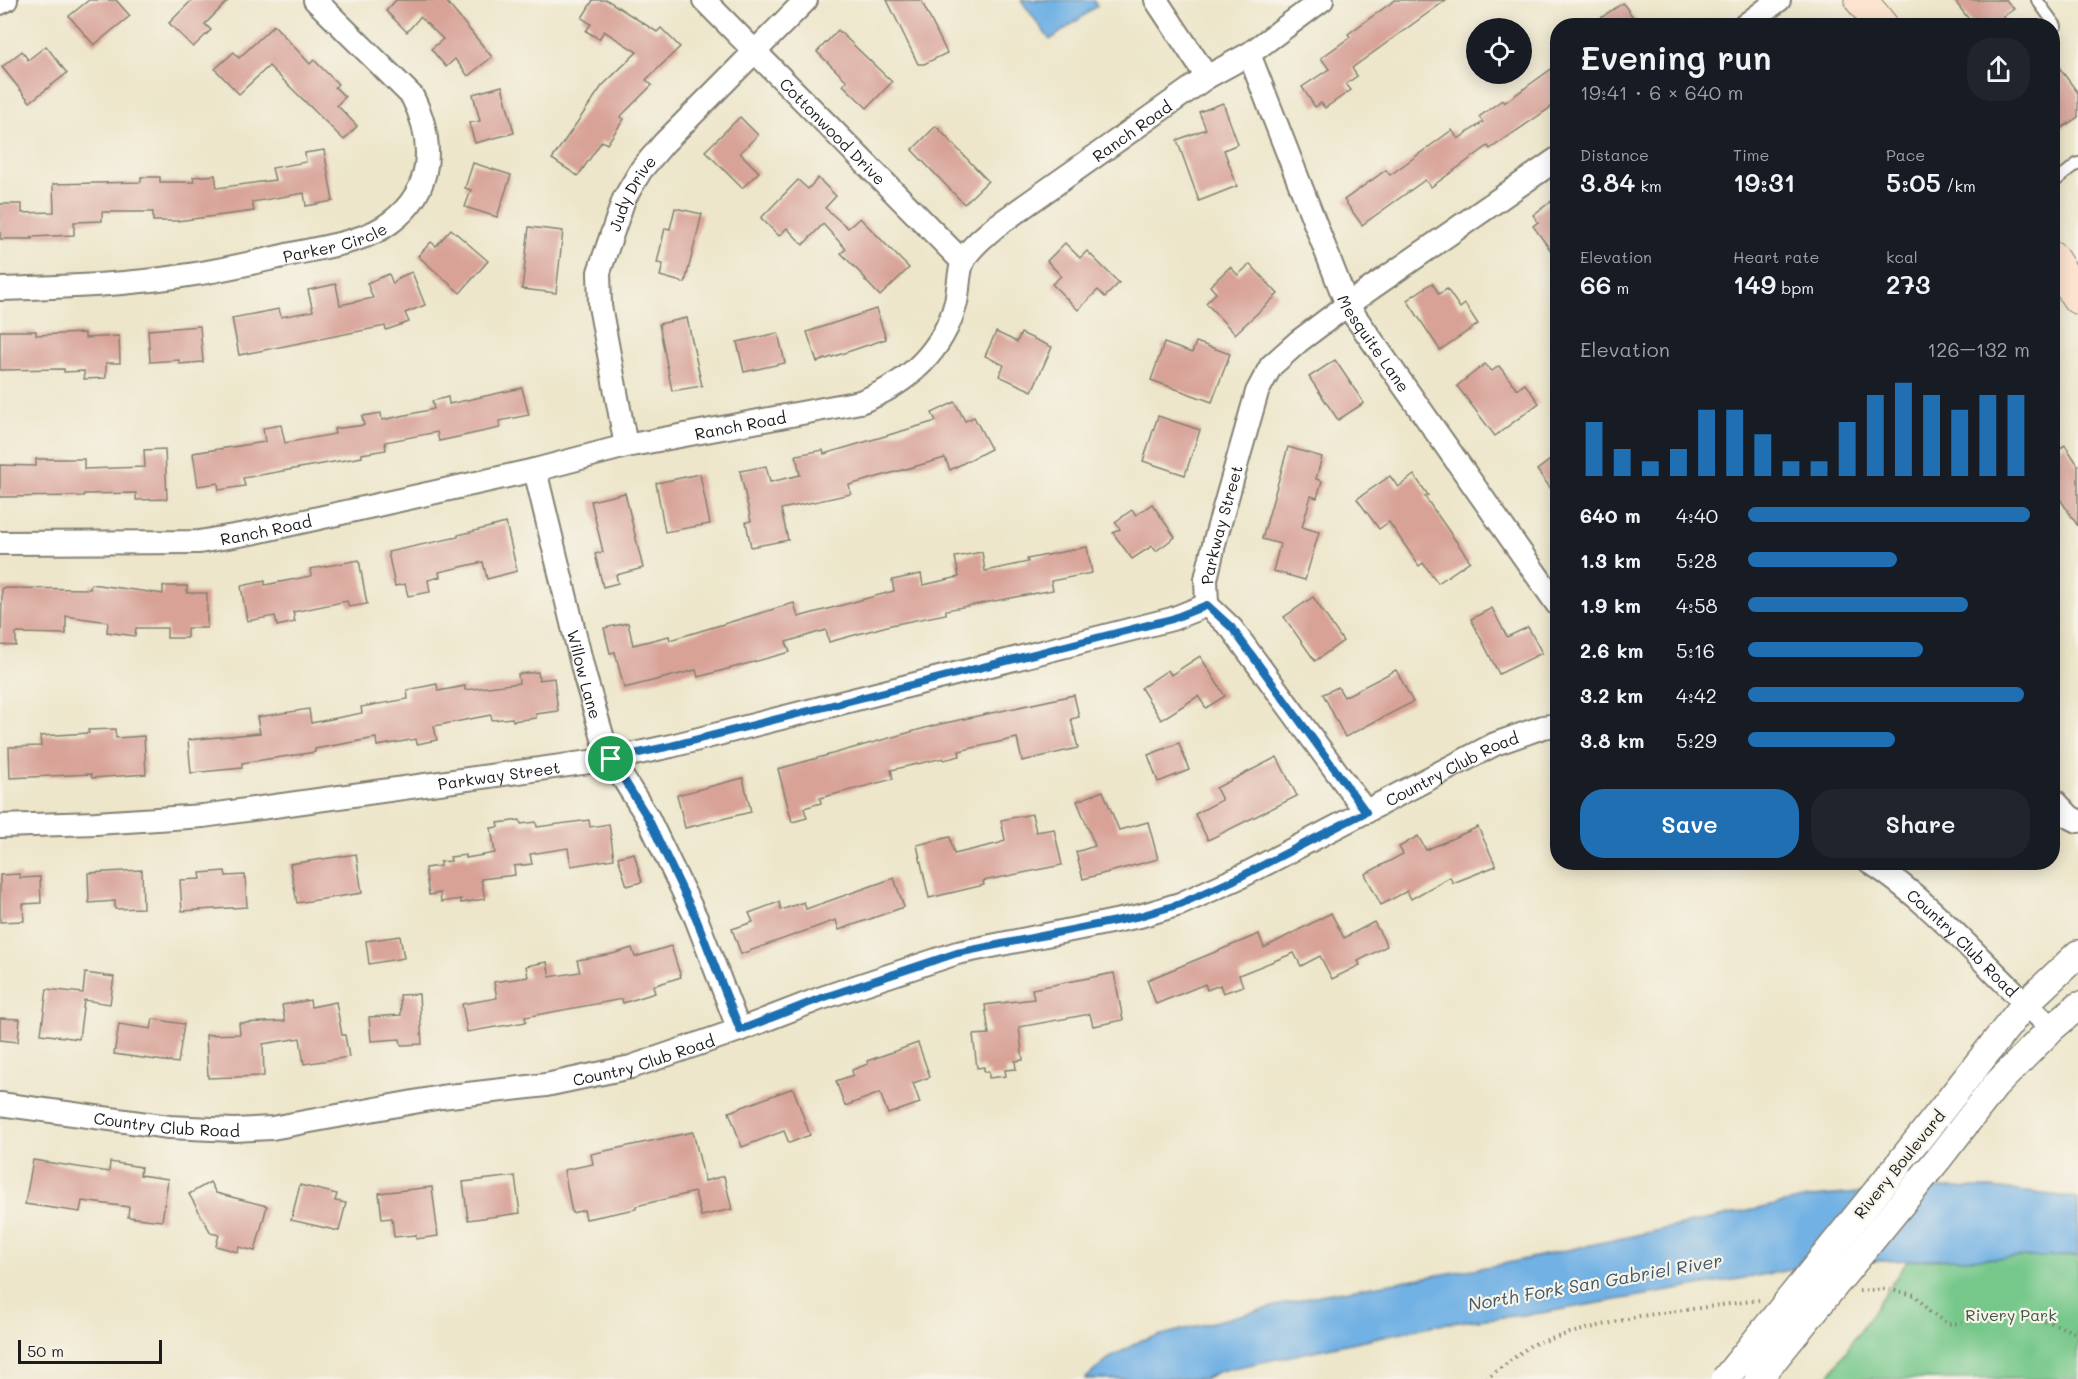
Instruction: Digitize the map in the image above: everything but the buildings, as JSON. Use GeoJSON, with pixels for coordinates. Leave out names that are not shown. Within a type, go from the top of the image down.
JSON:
{"type":"FeatureCollection","features":[{"type":"Feature","properties":{"kind":"main road"},"geometry":{"type":"LineString","coordinates":[[1861,0],[1876,18]]}},
{"type":"Feature","properties":{"kind":"main road"},"geometry":{"type":"LineString","coordinates":[[2060,270],[2078,298]]}},
{"type":"Feature","properties":{"kind":"street"},"geometry":{"type":"LineString","coordinates":[[0,3],[6,0]]}},
{"type":"Feature","properties":{"kind":"street","name":"Parker Circle"},"geometry":{"type":"LineString","coordinates":[[0,289],[67,287],[194,275],[340,244],[380,230],[402,213],[419,189],[427,166],[428,144],[421,113],[412,96],[315,0]]}},
{"type":"Feature","properties":{"kind":"street","name":"Cottonwood Drive"},"geometry":{"type":"LineString","coordinates":[[704,0],[963,262]]}},
{"type":"Feature","properties":{"kind":"street","name":"Judy Drive"},"geometry":{"type":"LineString","coordinates":[[626,446],[600,306],[599,272],[624,199],[641,170],[664,143],[806,0]]}},
{"type":"Feature","properties":{"kind":"street"},"geometry":{"type":"LineString","coordinates":[[1156,0],[1207,77]]}},
{"type":"Feature","properties":{"kind":"street","name":"Ranch Road"},"geometry":{"type":"LineString","coordinates":[[0,543],[199,542],[251,533],[535,470],[626,446],[860,402],[896,386],[924,362],[935,348],[945,331],[956,303],[963,262],[975,245],[995,227],[1207,77],[1249,54],[1322,0]]}},
{"type":"Feature","properties":{"kind":"street"},"geometry":{"type":"LineString","coordinates":[[1755,18],[1779,0]]}},
{"type":"Feature","properties":{"kind":"street","name":"Mesquite Lane"},"geometry":{"type":"LineString","coordinates":[[1249,54],[1347,305],[1550,594]]}},
{"type":"Feature","properties":{"kind":"street","name":"Parkway Street"},"geometry":{"type":"LineString","coordinates":[[0,826],[96,824],[203,816],[611,759],[671,746],[1161,622],[1207,605],[1206,579],[1215,540],[1257,392],[1271,366],[1299,341],[1347,305],[1550,164]]}},
{"type":"Feature","properties":{"kind":"street","name":"Willow Lane"},"geometry":{"type":"LineString","coordinates":[[535,470],[585,677],[611,759],[648,818],[686,899],[740,1030]]}},
{"type":"Feature","properties":{"kind":"street"},"geometry":{"type":"LineString","coordinates":[[1207,605],[1232,628],[1366,812]]}},
{"type":"Feature","properties":{"kind":"street","name":"Country Club Road"},"geometry":{"type":"LineString","coordinates":[[0,1104],[169,1127],[234,1130],[272,1128],[441,1097],[546,1085],[635,1066],[740,1030],[819,999],[957,953],[1140,916],[1180,904],[1234,880],[1495,744],[1550,726]]}},
{"type":"Feature","properties":{"kind":"street"},"geometry":{"type":"LineString","coordinates":[[2060,806],[2070,817],[2078,821]]}},
{"type":"Feature","properties":{"kind":"street","name":"Country Club Road"},"geometry":{"type":"LineString","coordinates":[[1882,870],[1899,881],[1921,901],[2052,1028]]}},
{"type":"Feature","properties":{"kind":"street","name":"Rivery Boulevard"},"geometry":{"type":"LineString","coordinates":[[1725,1379],[2025,1004],[2078,954]]}},
{"type":"Feature","properties":{"kind":"street","name":"Rivery Boulevard"},"geometry":{"type":"LineString","coordinates":[[1758,1379],[1995,1086],[2052,1028],[2078,1006]]}},
{"type":"Feature","properties":{"kind":"lane"},"geometry":{"type":"LineString","coordinates":[[2037,0],[2050,18]]}},
{"type":"Feature","properties":{"kind":"lane"},"geometry":{"type":"LineString","coordinates":[[2060,178],[2078,164]]}},
{"type":"Feature","properties":{"kind":"green space","name":"Rivery Park"},"geometry":{"type":"Polygon","coordinates":[[[2078,1243],[2078,1379],[1827,1379],[1908,1260],[2078,1243]]]}},
{"type":"Feature","properties":{"kind":"water"},"geometry":{"type":"Polygon","coordinates":[[[1021,0],[1093,0],[1097,6],[1050,40],[1021,0]]]}},
{"type":"Feature","properties":{"kind":"water","name":"North Fork San Gabriel River"},"geometry":{"type":"Polygon","coordinates":[[[1914,1188],[1992,1188],[2078,1198],[2078,1256],[1837,1262],[1541,1313],[1440,1324],[1220,1371],[1204,1379],[1085,1379],[1108,1359],[1142,1340],[1320,1295],[1503,1264],[1812,1197],[1914,1188]]]}},
{"type":"Feature","properties":{"kind":"route"},"geometry":{"type":"LineString","coordinates":[[1207,605],[1232,628],[1366,812],[1234,880],[1180,904],[1140,916],[957,953],[819,999],[740,1030],[696,918],[648,818],[611,759],[671,746],[1172,619],[1207,605]]}}]}
